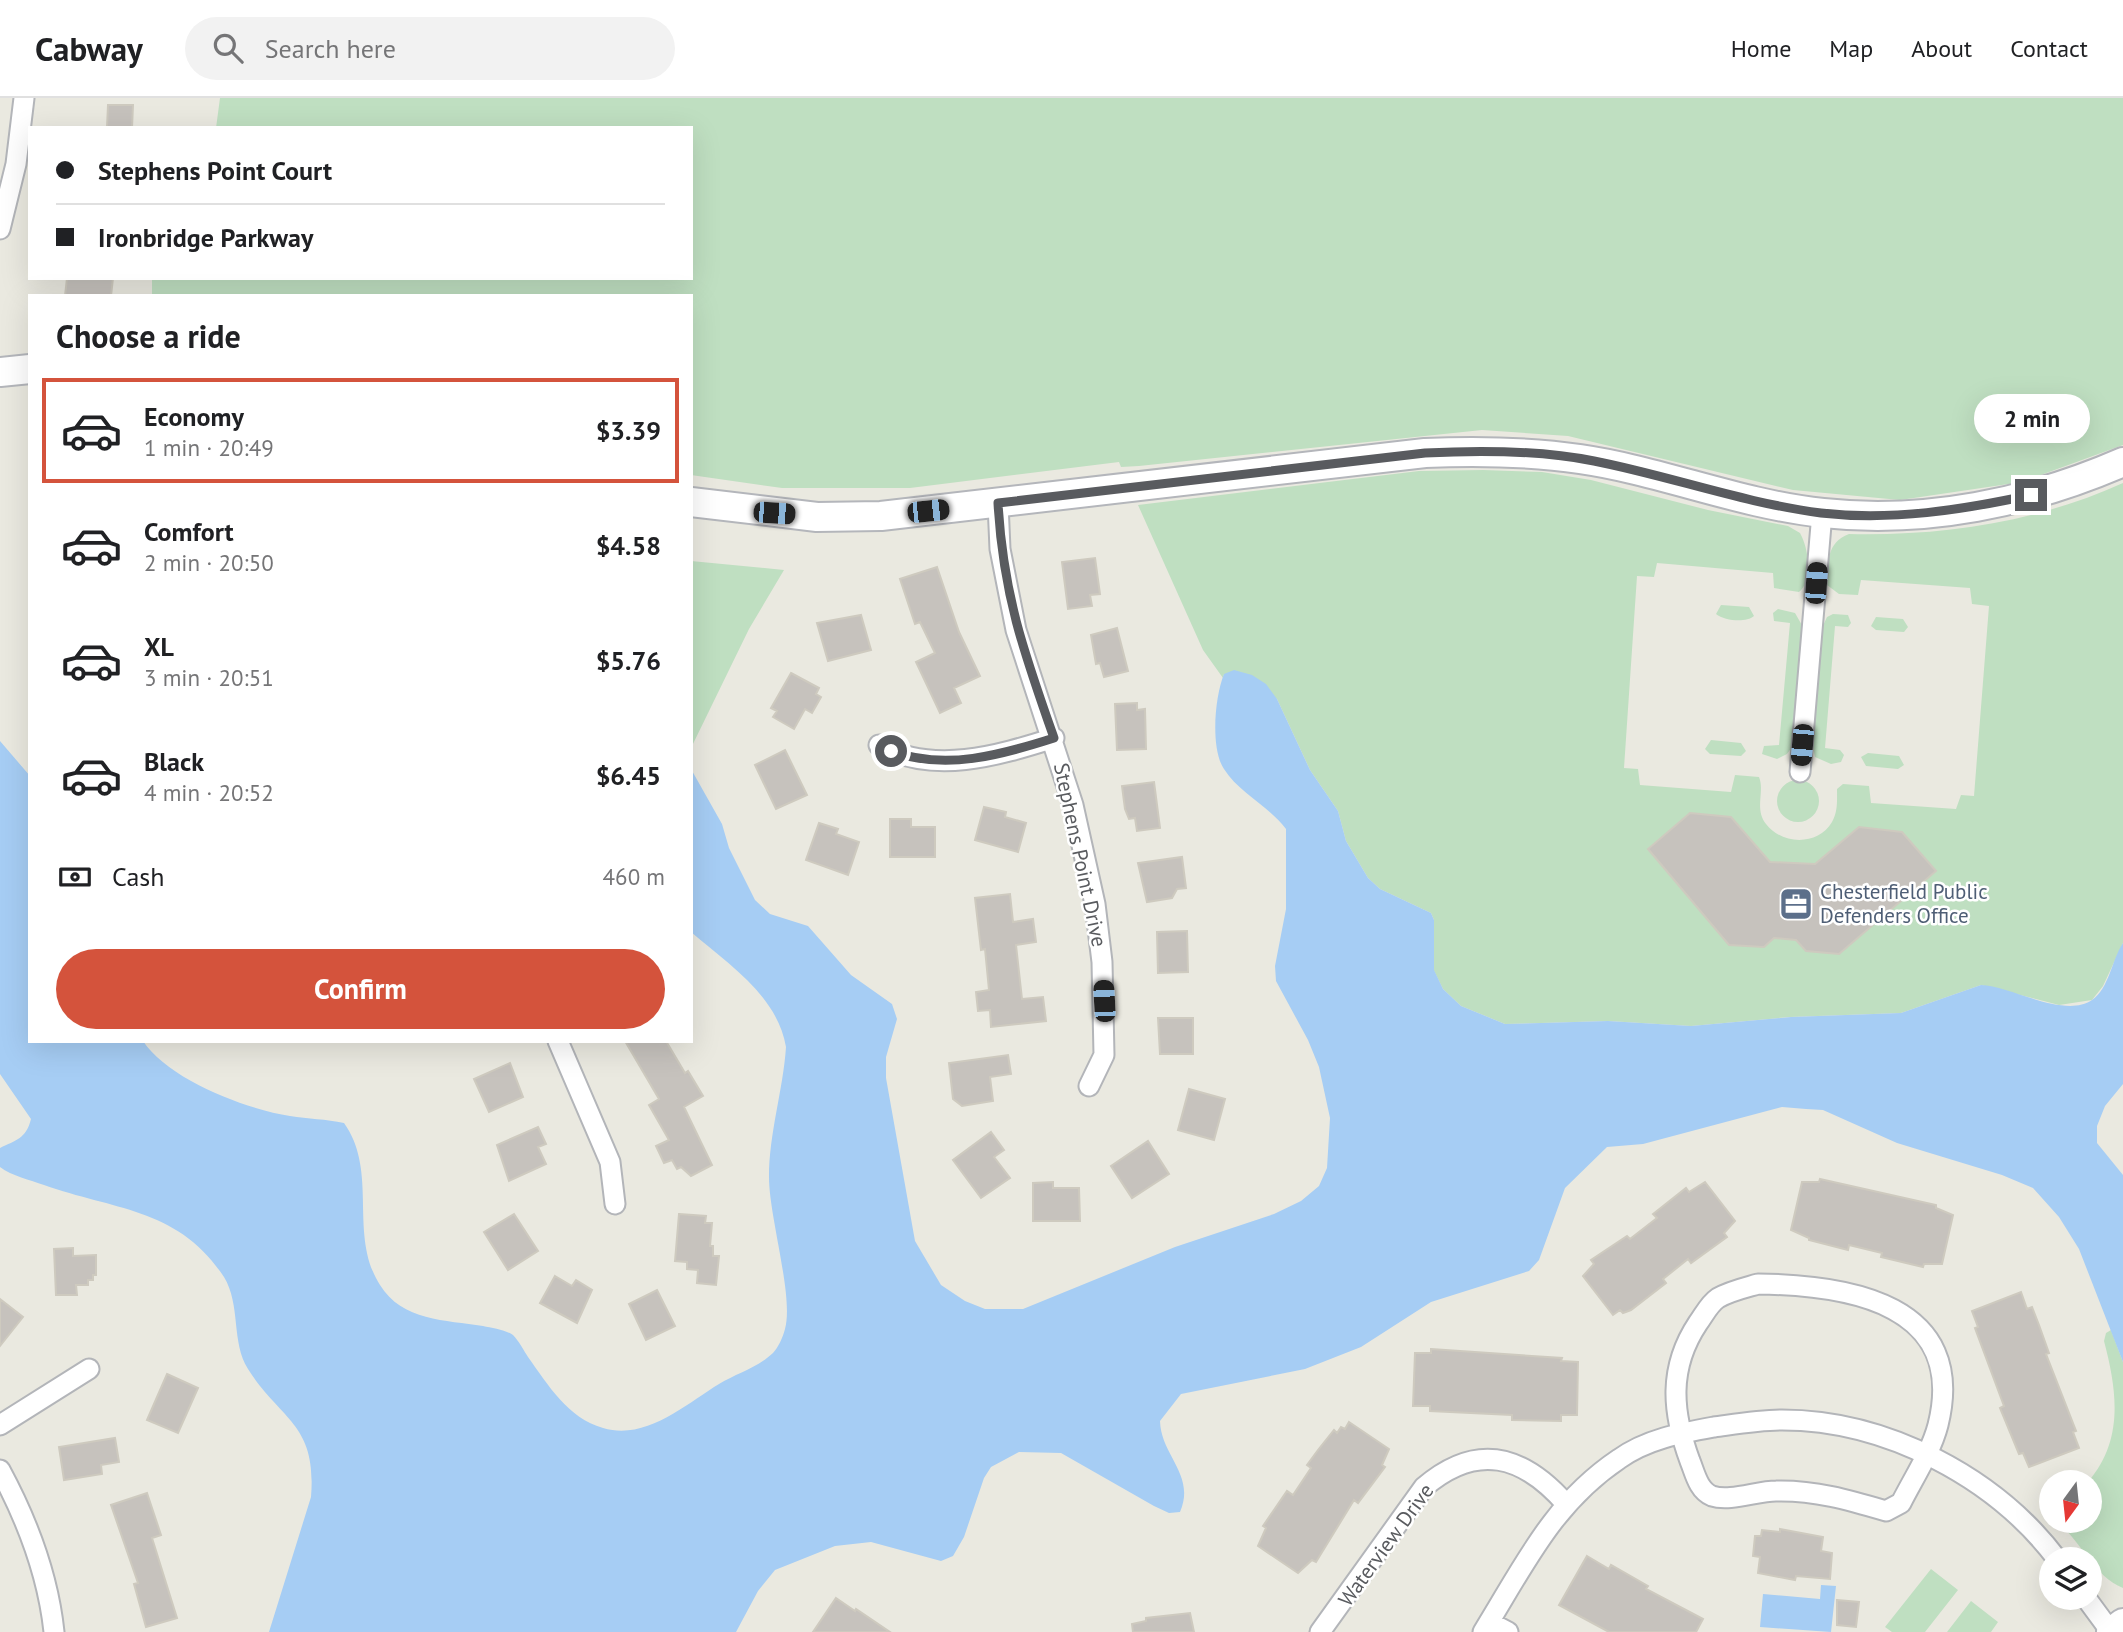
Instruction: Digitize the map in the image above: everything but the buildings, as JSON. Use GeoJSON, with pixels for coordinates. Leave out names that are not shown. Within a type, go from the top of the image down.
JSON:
{"type":"FeatureCollection","features":[{"type":"Feature","properties":{"kind":"street"},"geometry":{"type":"LineString","coordinates":[[0,229],[16,164],[24,98]]}},
{"type":"Feature","properties":{"kind":"street"},"geometry":{"type":"LineString","coordinates":[[0,372],[28,369]]}},
{"type":"Feature","properties":{"kind":"street"},"geometry":{"type":"LineString","coordinates":[[693,502],[753,512],[817,517],[881,516],[1425,453],[1469,451],[1590,460],[1766,504],[1822,513],[1906,516],[1975,508],[2076,483],[2123,462]]}},
{"type":"Feature","properties":{"kind":"street","name":"Stephens Point Drive"},"geometry":{"type":"LineString","coordinates":[[998,503],[1000,549],[1016,630],[1054,738],[1076,818],[1095,904],[1102,962],[1104,1055],[1089,1086]]}},
{"type":"Feature","properties":{"kind":"street"},"geometry":{"type":"LineString","coordinates":[[1800,772],[1822,513]]}},
{"type":"Feature","properties":{"kind":"street"},"geometry":{"type":"LineString","coordinates":[[878,745],[914,760],[931,761],[1014,751],[1054,738]]}},
{"type":"Feature","properties":{"kind":"street"},"geometry":{"type":"LineString","coordinates":[[559,1043],[610,1162],[615,1203]]}},
{"type":"Feature","properties":{"kind":"street"},"geometry":{"type":"LineString","coordinates":[[1758,1284],[1829,1288],[1896,1310],[1923,1331],[1935,1350],[1943,1383],[1937,1428],[1924,1455],[1901,1503],[1892,1510],[1886,1511],[1811,1492],[1775,1490],[1712,1496],[1700,1486],[1681,1432],[1674,1382],[1692,1332],[1716,1299],[1758,1284]]}},
{"type":"Feature","properties":{"kind":"street"},"geometry":{"type":"LineString","coordinates":[[0,1424],[89,1369]]}},
{"type":"Feature","properties":{"kind":"street"},"geometry":{"type":"LineString","coordinates":[[1508,1632],[1486,1627],[1544,1530],[1566,1504],[1620,1457],[1650,1442],[1681,1432],[1759,1420],[1785,1420],[1861,1432],[1924,1455],[1989,1492],[2021,1518],[2046,1547]]}},
{"type":"Feature","properties":{"kind":"street","name":"Waterview Drive"},"geometry":{"type":"LineString","coordinates":[[1320,1632],[1424,1487],[1459,1464],[1480,1459],[1501,1460],[1539,1477],[1566,1504]]}},
{"type":"Feature","properties":{"kind":"street"},"geometry":{"type":"LineString","coordinates":[[0,1470],[29,1531],[43,1576],[54,1632]]}},
{"type":"Feature","properties":{"kind":"street"},"geometry":{"type":"LineString","coordinates":[[2095,1610],[2111,1632],[2123,1623]]}},
{"type":"Feature","properties":{"kind":"green space"},"geometry":{"type":"Polygon","coordinates":[[[220,98],[2123,98],[2123,445],[2022,482],[1900,500],[1793,490],[1568,436],[1482,430],[1139,466],[1121,467],[1119,462],[910,488],[782,488],[693,475],[693,294],[152,294],[152,280],[693,280],[693,126],[216,126],[220,98]]]}},
{"type":"Feature","properties":{"kind":"green space"},"geometry":{"type":"Polygon","coordinates":[[[1419,471],[1542,472],[1591,480],[1708,510],[1788,526],[1800,533],[1807,555],[1808,572],[1804,587],[1799,592],[1774,588],[1773,573],[1657,563],[1654,577],[1637,576],[1624,768],[1638,769],[1640,785],[1731,792],[1735,775],[1759,777],[1762,818],[1781,836],[1800,840],[1809,839],[1826,830],[1836,810],[1837,789],[1843,784],[1869,786],[1871,803],[1956,809],[1961,795],[1974,796],[1989,606],[1972,604],[1970,588],[1861,580],[1858,595],[1839,594],[1827,585],[1830,555],[1836,542],[1849,534],[1919,532],[1989,524],[2057,508],[2123,483],[2123,943],[2103,986],[2092,1000],[2059,1005],[1981,985],[1901,1013],[1790,1017],[1691,1026],[1608,1021],[1505,1024],[1461,1006],[1443,989],[1434,971],[1434,920],[1431,913],[1380,889],[1368,878],[1346,841],[1338,811],[1310,770],[1277,699],[1224,674],[1223,678],[1203,650],[1138,505],[1419,471]]]}},
{"type":"Feature","properties":{"kind":"green space"},"geometry":{"type":"Polygon","coordinates":[[[693,561],[784,570],[749,629],[693,744],[693,561]]]}},
{"type":"Feature","properties":{"kind":"green space"},"geometry":{"type":"Polygon","coordinates":[[[1721,605],[1749,607],[1754,616],[1741,620],[1725,618],[1716,614],[1721,605]]]}},
{"type":"Feature","properties":{"kind":"green space"},"geometry":{"type":"Polygon","coordinates":[[[1778,609],[1795,613],[1803,627],[1792,747],[1787,754],[1777,759],[1762,754],[1764,746],[1779,745],[1790,623],[1774,621],[1773,613],[1778,609]]]}},
{"type":"Feature","properties":{"kind":"green space"},"geometry":{"type":"Polygon","coordinates":[[[1833,614],[1848,615],[1851,623],[1848,627],[1835,626],[1825,748],[1840,750],[1844,755],[1841,762],[1831,764],[1815,757],[1812,742],[1821,630],[1827,617],[1833,614]]]}},
{"type":"Feature","properties":{"kind":"green space"},"geometry":{"type":"Polygon","coordinates":[[[1876,617],[1903,619],[1908,627],[1904,632],[1876,630],[1871,626],[1876,617]]]}},
{"type":"Feature","properties":{"kind":"green space"},"geometry":{"type":"Polygon","coordinates":[[[1711,740],[1741,743],[1746,751],[1741,756],[1710,754],[1705,749],[1711,740]]]}},
{"type":"Feature","properties":{"kind":"green space"},"geometry":{"type":"Polygon","coordinates":[[[1868,753],[1899,756],[1904,765],[1898,769],[1866,766],[1861,757],[1868,753]]]}},
{"type":"Feature","properties":{"kind":"green space"},"geometry":{"type":"Polygon","coordinates":[[[1798,780],[1813,786],[1819,801],[1813,816],[1798,822],[1783,816],[1777,801],[1783,786],[1798,780]]]}},
{"type":"Feature","properties":{"kind":"green space"},"geometry":{"type":"Polygon","coordinates":[[[2111,1330],[2123,1362],[2123,1588],[2102,1574],[2102,1547],[2080,1547],[2069,1533],[2102,1533],[2102,1470],[2096,1470],[2107,1450],[2114,1416],[2112,1380],[2104,1341],[2106,1333],[2111,1330]]]}},
{"type":"Feature","properties":{"kind":"green space"},"geometry":{"type":"Polygon","coordinates":[[[1931,1569],[1958,1590],[1925,1632],[1892,1632],[1885,1627],[1931,1569]]]}},
{"type":"Feature","properties":{"kind":"green space"},"geometry":{"type":"Polygon","coordinates":[[[1971,1601],[1998,1622],[1991,1632],[1947,1632],[1971,1601]]]}},
{"type":"Feature","properties":{"kind":"water"},"geometry":{"type":"Polygon","coordinates":[[[1234,670],[1252,675],[1266,684],[1277,699],[1310,770],[1338,811],[1346,841],[1368,878],[1380,889],[1431,913],[1434,920],[1434,970],[1443,989],[1461,1006],[1505,1024],[1608,1021],[1691,1026],[1791,1017],[1901,1013],[1981,985],[2052,1004],[2080,1005],[2098,995],[2123,943],[2123,1084],[2105,1106],[2097,1126],[2097,1143],[2123,1175],[2123,1362],[2079,1249],[2059,1217],[2033,1188],[2002,1175],[1897,1143],[1823,1110],[1782,1107],[1643,1144],[1607,1147],[1565,1188],[1539,1260],[1529,1271],[1431,1302],[1361,1347],[1305,1369],[1181,1394],[1160,1421],[1166,1445],[1184,1487],[1180,1512],[1169,1513],[1154,1506],[1061,1453],[1019,1452],[991,1467],[984,1478],[964,1537],[953,1556],[941,1561],[871,1542],[835,1546],[775,1570],[758,1591],[736,1632],[269,1632],[311,1497],[311,1472],[302,1438],[260,1386],[243,1358],[239,1347],[233,1299],[224,1277],[206,1254],[187,1237],[166,1224],[143,1214],[21,1178],[0,1167],[0,1148],[23,1135],[31,1119],[0,1074],[0,741],[28,774],[28,1043],[145,1043],[170,1068],[230,1099],[272,1112],[344,1123],[360,1162],[366,1245],[371,1266],[389,1297],[400,1306],[426,1317],[510,1333],[569,1409],[591,1423],[619,1431],[650,1425],[665,1418],[767,1358],[780,1342],[787,1315],[769,1177],[771,1144],[786,1047],[781,1028],[762,996],[693,934],[693,773],[722,824],[729,848],[755,900],[770,914],[808,926],[851,975],[892,1004],[897,1019],[886,1057],[886,1078],[915,1241],[941,1285],[965,1301],[985,1309],[1023,1309],[1175,1247],[1274,1214],[1301,1201],[1319,1186],[1327,1168],[1330,1118],[1319,1067],[1308,1040],[1276,981],[1275,966],[1286,909],[1286,829],[1230,778],[1220,760],[1215,722],[1224,674],[1234,670]]]}},
{"type":"Feature","properties":{"kind":"water"},"geometry":{"type":"Polygon","coordinates":[[[1821,1585],[1836,1586],[1831,1632],[1760,1627],[1763,1594],[1820,1599],[1821,1585]]]}},
{"type":"Feature","properties":{"kind":"place","name":"Chesterfield Public Defenders Office"},"geometry":{"type":"Point","coordinates":[1796,904]}},
{"type":"Feature","properties":{"kind":"route"},"geometry":{"type":"LineString","coordinates":[[891,751],[914,760],[973,758],[1014,751],[1054,738],[1016,630],[1005,585],[998,503],[1425,453],[1469,451],[1590,460],[1766,504],[1822,513],[1906,516],[1975,508],[2031,495]]}}]}
